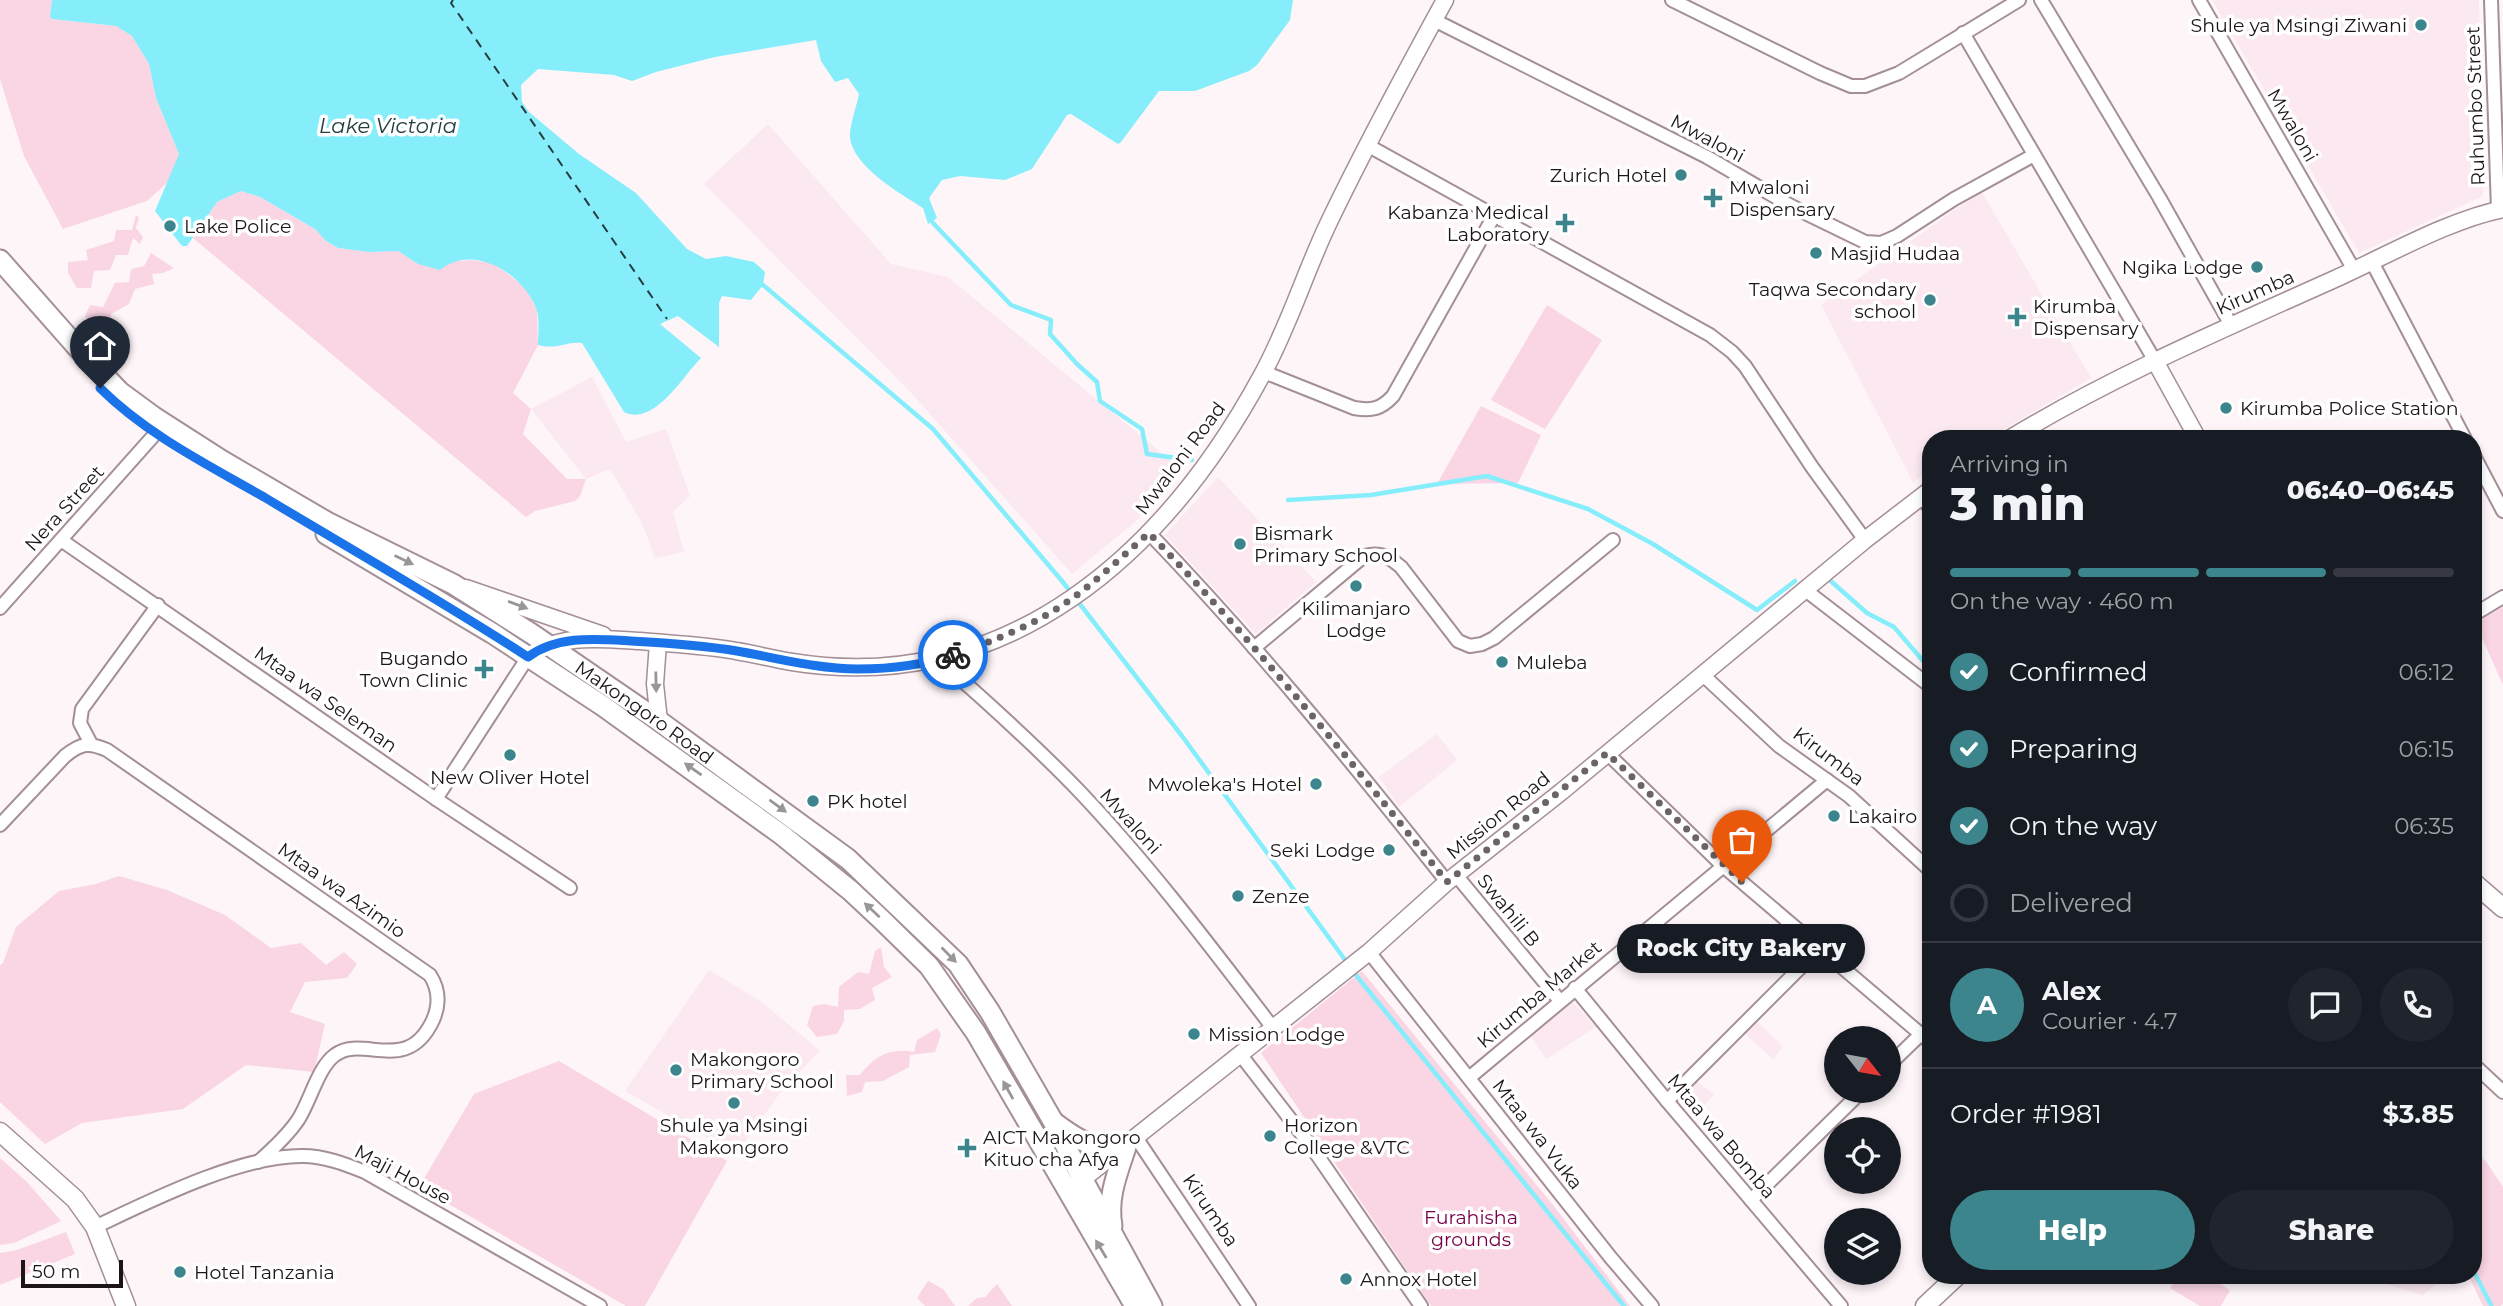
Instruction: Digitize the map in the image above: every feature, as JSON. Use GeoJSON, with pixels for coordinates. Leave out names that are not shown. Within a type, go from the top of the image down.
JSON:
{"type":"FeatureCollection","features":[{"type":"Feature","properties":{"kind":"main road","name":"Makongoro Road"},"geometry":{"type":"LineString","coordinates":[[0,260],[68,338],[120,392],[154,418],[327,522],[453,584],[549,645],[659,721],[848,859],[958,964],[990,1012],[1054,1123],[1075,1186],[1135,1306]]}},
{"type":"Feature","properties":{"kind":"main road","name":"Makongoro Road"},"geometry":{"type":"LineString","coordinates":[[0,280],[114,402],[156,433],[528,657],[714,784],[851,891],[929,966],[976,1033],[1075,1186],[1114,1238],[1152,1306]]}},
{"type":"Feature","properties":{"kind":"main road"},"geometry":{"type":"LineString","coordinates":[[2482,890],[2503,908]]}},
{"type":"Feature","properties":{"kind":"main road"},"geometry":{"type":"LineString","coordinates":[[1054,1123],[1096,1147],[1131,1143],[1114,1183],[1109,1209],[1114,1238]]}},
{"type":"Feature","properties":{"kind":"main road"},"geometry":{"type":"LineString","coordinates":[[0,1132],[75,1199],[95,1227],[126,1306]]}},
{"type":"Feature","properties":{"kind":"main road"},"geometry":{"type":"LineString","coordinates":[[1925,1306],[1948,1284]]}},
{"type":"Feature","properties":{"kind":"street","name":"Mwaloni Road"},"geometry":{"type":"LineString","coordinates":[[528,657],[540,648],[576,639],[723,649],[793,662],[857,669],[905,666],[939,660],[1000,638],[1060,607],[1149,533],[1219,447],[1264,372],[1328,224],[1445,0]]}},
{"type":"Feature","properties":{"kind":"street"},"geometry":{"type":"LineString","coordinates":[[1672,0],[1851,86],[1865,86],[1899,74],[2019,0]]}},
{"type":"Feature","properties":{"kind":"street"},"geometry":{"type":"LineString","coordinates":[[2041,0],[2159,197],[2231,325]]}},
{"type":"Feature","properties":{"kind":"street","name":"Mwaloni"},"geometry":{"type":"LineString","coordinates":[[2199,0],[2354,270]]}},
{"type":"Feature","properties":{"kind":"street","name":"Ruhumbo Street"},"geometry":{"type":"LineString","coordinates":[[2491,0],[2500,210]]}},
{"type":"Feature","properties":{"kind":"street","name":"Mwaloni"},"geometry":{"type":"LineString","coordinates":[[1434,20],[1707,157],[1791,206],[1865,242],[1881,243],[1897,236],[1954,199],[2034,155]]}},
{"type":"Feature","properties":{"kind":"street"},"geometry":{"type":"LineString","coordinates":[[1963,33],[2193,430]]}},
{"type":"Feature","properties":{"kind":"street"},"geometry":{"type":"LineString","coordinates":[[1367,145],[1710,335],[1732,352],[1745,366],[1812,467],[1865,540]]}},
{"type":"Feature","properties":{"kind":"street","name":"Kirumba"},"geometry":{"type":"LineString","coordinates":[[2024,430],[2073,402],[2231,325],[2442,230],[2500,210]]}},
{"type":"Feature","properties":{"kind":"street"},"geometry":{"type":"LineString","coordinates":[[1264,372],[1354,408],[1369,410],[1383,406],[1393,396],[1495,215]]}},
{"type":"Feature","properties":{"kind":"street"},"geometry":{"type":"LineString","coordinates":[[2372,262],[2460,430]]}},
{"type":"Feature","properties":{"kind":"street","name":"Nera Street"},"geometry":{"type":"LineString","coordinates":[[0,608],[156,433]]}},
{"type":"Feature","properties":{"kind":"street"},"geometry":{"type":"LineString","coordinates":[[2482,471],[2503,511]]}},
{"type":"Feature","properties":{"kind":"street","name":"Mission Road"},"geometry":{"type":"LineString","coordinates":[[1075,1186],[1364,956],[1452,878],[1804,589],[1865,540],[1922,502]]}},
{"type":"Feature","properties":{"kind":"street"},"geometry":{"type":"LineString","coordinates":[[1149,533],[1206,593],[1452,878]]}},
{"type":"Feature","properties":{"kind":"street","name":"Mtaa wa Seleman"},"geometry":{"type":"LineString","coordinates":[[61,540],[436,799],[570,888]]}},
{"type":"Feature","properties":{"kind":"street"},"geometry":{"type":"LineString","coordinates":[[1254,648],[1364,556],[1378,553],[1390,557],[1401,568],[1458,642],[1470,646],[1482,645],[1613,540]]}},
{"type":"Feature","properties":{"kind":"street"},"geometry":{"type":"LineString","coordinates":[[453,584],[616,640]]}},
{"type":"Feature","properties":{"kind":"street"},"geometry":{"type":"LineString","coordinates":[[1804,589],[1922,680]]}},
{"type":"Feature","properties":{"kind":"street"},"geometry":{"type":"LineString","coordinates":[[2482,610],[2503,597]]}},
{"type":"Feature","properties":{"kind":"street"},"geometry":{"type":"LineString","coordinates":[[0,825],[65,756],[77,746],[90,742],[80,723],[82,709],[158,605]]}},
{"type":"Feature","properties":{"kind":"street"},"geometry":{"type":"LineString","coordinates":[[658,643],[654,684],[659,721]]}},
{"type":"Feature","properties":{"kind":"street"},"geometry":{"type":"LineString","coordinates":[[436,799],[528,657]]}},
{"type":"Feature","properties":{"kind":"street","name":"Mwaloni"},"geometry":{"type":"LineString","coordinates":[[939,660],[1011,724],[1087,800],[1149,868],[1273,1028]]}},
{"type":"Feature","properties":{"kind":"street","name":"Kirumba"},"geometry":{"type":"LineString","coordinates":[[1702,674],[1779,746],[1849,796],[1922,863]]}},
{"type":"Feature","properties":{"kind":"street","name":"Mtaa wa Azimio"},"geometry":{"type":"LineString","coordinates":[[90,742],[107,750],[418,965],[436,984],[437,1011],[430,1027],[418,1041],[402,1050],[352,1049],[336,1054],[325,1066],[298,1120],[280,1143],[258,1162]]}},
{"type":"Feature","properties":{"kind":"street"},"geometry":{"type":"LineString","coordinates":[[1607,753],[1723,866],[1922,1035]]}},
{"type":"Feature","properties":{"kind":"street","name":"Kirumba Market"},"geometry":{"type":"LineString","coordinates":[[1469,1077],[1827,780]]}},
{"type":"Feature","properties":{"kind":"street","name":"Swahili B"},"geometry":{"type":"LineString","coordinates":[[1452,878],[1560,1002]]}},
{"type":"Feature","properties":{"kind":"street"},"geometry":{"type":"LineString","coordinates":[[1667,1101],[1820,948]]}},
{"type":"Feature","properties":{"kind":"street","name":"Mtaa wa Vuka"},"geometry":{"type":"LineString","coordinates":[[1364,956],[1469,1077],[1652,1306]]}},
{"type":"Feature","properties":{"kind":"street","name":"Mtaa wa Bomba"},"geometry":{"type":"LineString","coordinates":[[1575,988],[1841,1306]]}},
{"type":"Feature","properties":{"kind":"street"},"geometry":{"type":"LineString","coordinates":[[1901,1056],[1922,1041]]}},
{"type":"Feature","properties":{"kind":"street"},"geometry":{"type":"LineString","coordinates":[[1240,1054],[1311,1146],[1421,1306]]}},
{"type":"Feature","properties":{"kind":"street"},"geometry":{"type":"LineString","coordinates":[[2482,1072],[2503,1092]]}},
{"type":"Feature","properties":{"kind":"street"},"geometry":{"type":"LineString","coordinates":[[1751,1200],[1850,1103]]}},
{"type":"Feature","properties":{"kind":"street","name":"Kirumba"},"geometry":{"type":"LineString","coordinates":[[1131,1143],[1249,1306]]}},
{"type":"Feature","properties":{"kind":"street","name":"Maji House"},"geometry":{"type":"LineString","coordinates":[[95,1227],[160,1196],[258,1162],[302,1156],[336,1161],[365,1172],[600,1306]]}},
{"type":"Feature","properties":{"kind":"shaded area"},"geometry":{"type":"Polygon","coordinates":[[[2212,0],[2479,0],[2483,196],[2359,253],[2212,0]]]}},
{"type":"Feature","properties":{"kind":"shaded area"},"geometry":{"type":"Polygon","coordinates":[[[768,124],[891,264],[948,277],[1181,469],[1134,523],[1072,574],[915,397],[704,184],[768,124]]]}},
{"type":"Feature","properties":{"kind":"shaded area"},"geometry":{"type":"Polygon","coordinates":[[[1981,191],[2091,378],[2002,430],[1922,430],[1922,477],[1913,482],[1821,305],[1981,191]]]}},
{"type":"Feature","properties":{"kind":"shaded area"},"geometry":{"type":"Polygon","coordinates":[[[592,377],[626,442],[666,429],[690,496],[673,512],[684,552],[655,558],[642,523],[610,469],[586,479],[531,409],[592,377]]]}},
{"type":"Feature","properties":{"kind":"shaded area"},"geometry":{"type":"Polygon","coordinates":[[[1218,477],[1316,582],[1256,634],[1165,535],[1218,477]]]}},
{"type":"Feature","properties":{"kind":"shaded area"},"geometry":{"type":"Polygon","coordinates":[[[1437,734],[1457,760],[1399,807],[1379,777],[1437,734]]]}},
{"type":"Feature","properties":{"kind":"shaded area"},"geometry":{"type":"Polygon","coordinates":[[[709,970],[762,1002],[820,1051],[783,1089],[736,1154],[625,1091],[709,970]]]}},
{"type":"Feature","properties":{"kind":"shaded area"},"geometry":{"type":"Polygon","coordinates":[[[1570,999],[1596,1027],[1546,1059],[1524,1026],[1570,999]]]}},
{"type":"Feature","properties":{"kind":"shaded area"},"geometry":{"type":"Polygon","coordinates":[[[1757,1022],[1783,1046],[1773,1059],[1745,1034],[1757,1022]]]}},
{"type":"Feature","properties":{"kind":"shaded area"},"geometry":{"type":"Polygon","coordinates":[[[1696,1081],[1714,1094],[1704,1106],[1688,1091],[1696,1081]]]}},
{"type":"Feature","properties":{"kind":"shaded area"},"geometry":{"type":"Polygon","coordinates":[[[2386,1284],[2436,1284],[2423,1295],[2386,1284]]]}},
{"type":"Feature","properties":{"kind":"green space"},"geometry":{"type":"Polygon","coordinates":[[[0,0],[52,0],[52,19],[116,26],[132,36],[149,64],[156,98],[179,154],[169,181],[147,201],[63,229],[24,156],[0,79],[0,0]]]}},
{"type":"Feature","properties":{"kind":"green space"},"geometry":{"type":"Polygon","coordinates":[[[241,191],[260,197],[315,229],[326,241],[338,248],[369,252],[398,251],[418,264],[472,260],[493,263],[525,287],[537,310],[538,345],[513,393],[531,409],[523,434],[567,479],[586,479],[580,496],[575,501],[535,511],[526,517],[193,238],[217,202],[241,191]]]}},
{"type":"Feature","properties":{"kind":"green space"},"geometry":{"type":"Polygon","coordinates":[[[136,215],[139,218],[136,228],[143,237],[140,244],[133,238],[128,255],[116,255],[110,270],[94,271],[91,288],[77,288],[68,273],[68,262],[88,260],[86,250],[114,241],[116,230],[132,230],[136,215]]]}},
{"type":"Feature","properties":{"kind":"green space"},"geometry":{"type":"Polygon","coordinates":[[[151,253],[174,268],[152,274],[154,284],[135,289],[129,304],[111,314],[111,322],[105,327],[94,326],[85,316],[90,305],[103,307],[115,283],[129,282],[131,269],[144,266],[151,253]]]}},
{"type":"Feature","properties":{"kind":"green space"},"geometry":{"type":"Polygon","coordinates":[[[1547,305],[1602,340],[1545,429],[1491,400],[1547,305]]]}},
{"type":"Feature","properties":{"kind":"green space"},"geometry":{"type":"Polygon","coordinates":[[[1481,406],[1541,435],[1518,483],[1437,484],[1481,406]]]}},
{"type":"Feature","properties":{"kind":"green space"},"geometry":{"type":"Polygon","coordinates":[[[2503,607],[2503,685],[2482,638],[2482,618],[2503,607]]]}},
{"type":"Feature","properties":{"kind":"green space"},"geometry":{"type":"Polygon","coordinates":[[[119,876],[167,890],[225,915],[271,948],[301,943],[326,965],[344,952],[357,964],[347,978],[305,982],[290,1012],[325,1024],[314,1072],[246,1065],[183,1109],[82,1123],[45,1144],[0,1102],[0,965],[16,927],[59,891],[96,884],[119,876]]]}},
{"type":"Feature","properties":{"kind":"green space"},"geometry":{"type":"Polygon","coordinates":[[[881,947],[884,967],[892,977],[872,988],[875,1000],[860,1009],[844,1010],[844,1021],[837,1034],[817,1037],[807,1025],[813,1006],[824,1004],[838,1007],[839,987],[858,972],[869,974],[875,951],[881,947]]]}},
{"type":"Feature","properties":{"kind":"green space","name":"Furahisha grounds"},"geometry":{"type":"Polygon","coordinates":[[[1362,971],[1553,1205],[1630,1306],[1431,1306],[1261,1053],[1362,971]]]}},
{"type":"Feature","properties":{"kind":"green space"},"geometry":{"type":"Polygon","coordinates":[[[937,1028],[941,1034],[935,1052],[910,1055],[909,1067],[883,1081],[865,1082],[862,1092],[847,1096],[846,1075],[860,1075],[884,1054],[914,1052],[917,1040],[937,1028]]]}},
{"type":"Feature","properties":{"kind":"green space"},"geometry":{"type":"Polygon","coordinates":[[[559,1061],[727,1161],[645,1306],[626,1306],[419,1187],[474,1094],[559,1061]]]}},
{"type":"Feature","properties":{"kind":"green space"},"geometry":{"type":"Polygon","coordinates":[[[0,1158],[27,1182],[61,1221],[14,1243],[0,1245],[0,1158]]]}},
{"type":"Feature","properties":{"kind":"green space"},"geometry":{"type":"Polygon","coordinates":[[[2482,1158],[2503,1187],[2503,1304],[2483,1306],[2473,1284],[2482,1284],[2482,1158]]]}},
{"type":"Feature","properties":{"kind":"green space"},"geometry":{"type":"Polygon","coordinates":[[[66,1232],[75,1254],[0,1285],[0,1253],[17,1250],[66,1232]]]}},
{"type":"Feature","properties":{"kind":"green space"},"geometry":{"type":"Polygon","coordinates":[[[928,1281],[943,1289],[955,1306],[925,1306],[917,1298],[928,1281]]]}},
{"type":"Feature","properties":{"kind":"green space"},"geometry":{"type":"Polygon","coordinates":[[[997,1284],[1012,1306],[968,1306],[977,1298],[985,1297],[997,1284]]]}},
{"type":"Feature","properties":{"kind":"green space"},"geometry":{"type":"Polygon","coordinates":[[[2173,1284],[2220,1284],[2230,1290],[2221,1306],[2200,1306],[2170,1288],[2173,1284]]]}},
{"type":"Feature","properties":{"kind":"water","name":"Lake Victoria"},"geometry":{"type":"Polygon","coordinates":[[[52,0],[1293,0],[1290,20],[1257,65],[1249,71],[1195,91],[1159,91],[1118,144],[1071,114],[1067,115],[1032,169],[1005,180],[960,176],[942,180],[929,198],[937,218],[928,224],[923,208],[879,178],[859,158],[850,137],[859,94],[848,78],[835,82],[821,61],[816,40],[715,57],[632,81],[614,75],[538,69],[521,85],[522,102],[529,112],[579,154],[636,193],[687,249],[706,259],[726,256],[754,262],[765,272],[763,285],[751,300],[722,296],[719,303],[719,347],[700,359],[657,406],[635,415],[624,412],[582,343],[551,347],[538,345],[537,312],[529,295],[508,273],[495,266],[467,260],[453,262],[440,270],[418,264],[398,251],[369,252],[338,248],[326,241],[315,229],[260,197],[241,191],[217,202],[187,246],[182,246],[155,211],[179,154],[156,98],[149,64],[132,36],[116,26],[52,19],[52,0]]]}},
{"type":"Feature","properties":{"kind":"pier"},"geometry":{"type":"Polygon","coordinates":[[[678,316],[719,347],[701,358],[660,324],[678,316]]]}},
{"type":"Feature","properties":{"kind":"waterway"},"geometry":{"type":"LineString","coordinates":[[933,223],[1011,305],[1051,320],[1050,334],[1097,382],[1100,401],[1142,429],[1147,454],[1192,460]]}},
{"type":"Feature","properties":{"kind":"waterway"},"geometry":{"type":"LineString","coordinates":[[763,285],[933,429],[1062,581],[1182,736],[1359,979],[1624,1306]]}},
{"type":"Feature","properties":{"kind":"waterway"},"geometry":{"type":"LineString","coordinates":[[1288,500],[1371,495],[1487,476],[1588,509],[1653,544],[1757,610],[1795,581]]}},
{"type":"Feature","properties":{"kind":"waterway"},"geometry":{"type":"LineString","coordinates":[[1825,576],[1867,613],[1894,627],[1922,660]]}},
{"type":"Feature","properties":{"kind":"waterway"},"geometry":{"type":"LineString","coordinates":[[2480,1284],[2491,1305]]}},
{"type":"Feature","properties":{"kind":"ferry route"},"geometry":{"type":"LineString","coordinates":[[453,0],[451,3],[667,319]]}},
{"type":"Feature","properties":{"kind":"way so far"},"geometry":{"type":"LineString","coordinates":[[953,655],[1000,638],[1060,607],[1149,533],[1254,648],[1362,775],[1447,882],[1607,753],[1742,882]]}},
{"type":"Feature","properties":{"kind":"place","name":"Shule ya Msingi Ziwani"},"geometry":{"type":"Point","coordinates":[2421,25]}},
{"type":"Feature","properties":{"kind":"place","name":"Zurich Hotel"},"geometry":{"type":"Point","coordinates":[1681,175]}},
{"type":"Feature","properties":{"kind":"place","name":"Mwaloni Dispensary"},"geometry":{"type":"Point","coordinates":[1713,198]}},
{"type":"Feature","properties":{"kind":"place","name":"Kabanza Medical Laboratory"},"geometry":{"type":"Point","coordinates":[1565,223]}},
{"type":"Feature","properties":{"kind":"place","name":"Lake Police"},"geometry":{"type":"Point","coordinates":[170,226]}},
{"type":"Feature","properties":{"kind":"place","name":"Masjid Hudaa"},"geometry":{"type":"Point","coordinates":[1816,253]}},
{"type":"Feature","properties":{"kind":"place","name":"Ngika Lodge"},"geometry":{"type":"Point","coordinates":[2257,267]}},
{"type":"Feature","properties":{"kind":"place","name":"Taqwa Secondary school"},"geometry":{"type":"Point","coordinates":[1930,300]}},
{"type":"Feature","properties":{"kind":"place","name":"Kirumba Dispensary"},"geometry":{"type":"Point","coordinates":[2017,317]}},
{"type":"Feature","properties":{"kind":"place","name":"Kirumba Police Station"},"geometry":{"type":"Point","coordinates":[2226,408]}},
{"type":"Feature","properties":{"kind":"place","name":"Bismark Primary School"},"geometry":{"type":"Point","coordinates":[1240,544]}},
{"type":"Feature","properties":{"kind":"place","name":"Kilimanjaro Lodge"},"geometry":{"type":"Point","coordinates":[1356,586]}},
{"type":"Feature","properties":{"kind":"place","name":"Muleba"},"geometry":{"type":"Point","coordinates":[1502,662]}},
{"type":"Feature","properties":{"kind":"place","name":"Bugando Town Clinic"},"geometry":{"type":"Point","coordinates":[484,669]}},
{"type":"Feature","properties":{"kind":"place","name":"New Oliver Hotel"},"geometry":{"type":"Point","coordinates":[510,755]}},
{"type":"Feature","properties":{"kind":"place","name":"Mwoleka's Hotel"},"geometry":{"type":"Point","coordinates":[1316,784]}},
{"type":"Feature","properties":{"kind":"place","name":"PK hotel"},"geometry":{"type":"Point","coordinates":[813,801]}},
{"type":"Feature","properties":{"kind":"place","name":"Lakairo"},"geometry":{"type":"Point","coordinates":[1834,816]}},
{"type":"Feature","properties":{"kind":"place","name":"Seki Lodge"},"geometry":{"type":"Point","coordinates":[1389,850]}},
{"type":"Feature","properties":{"kind":"place","name":"Rock City Bakery"},"geometry":{"type":"Point","coordinates":[1742,882]}},
{"type":"Feature","properties":{"kind":"place","name":"Zenze"},"geometry":{"type":"Point","coordinates":[1238,896]}},
{"type":"Feature","properties":{"kind":"place","name":"Mission Lodge"},"geometry":{"type":"Point","coordinates":[1194,1034]}},
{"type":"Feature","properties":{"kind":"place","name":"Makongoro Primary School"},"geometry":{"type":"Point","coordinates":[676,1070]}},
{"type":"Feature","properties":{"kind":"place","name":"Shule ya Msingi Makongoro"},"geometry":{"type":"Point","coordinates":[734,1103]}},
{"type":"Feature","properties":{"kind":"place","name":"Horizon College &VTC"},"geometry":{"type":"Point","coordinates":[1270,1136]}},
{"type":"Feature","properties":{"kind":"place","name":"AICT Makongoro Kituo cha Afya"},"geometry":{"type":"Point","coordinates":[967,1148]}},
{"type":"Feature","properties":{"kind":"place","name":"Hotel Tanzania"},"geometry":{"type":"Point","coordinates":[180,1272]}},
{"type":"Feature","properties":{"kind":"place","name":"Annox Hotel"},"geometry":{"type":"Point","coordinates":[1346,1279]}},
{"type":"Feature","properties":{"kind":"route"},"geometry":{"type":"LineString","coordinates":[[100,388],[114,402],[190,455],[492,633],[528,657],[540,648],[576,639],[687,644],[793,662],[857,669],[905,666],[953,655]]}}]}
